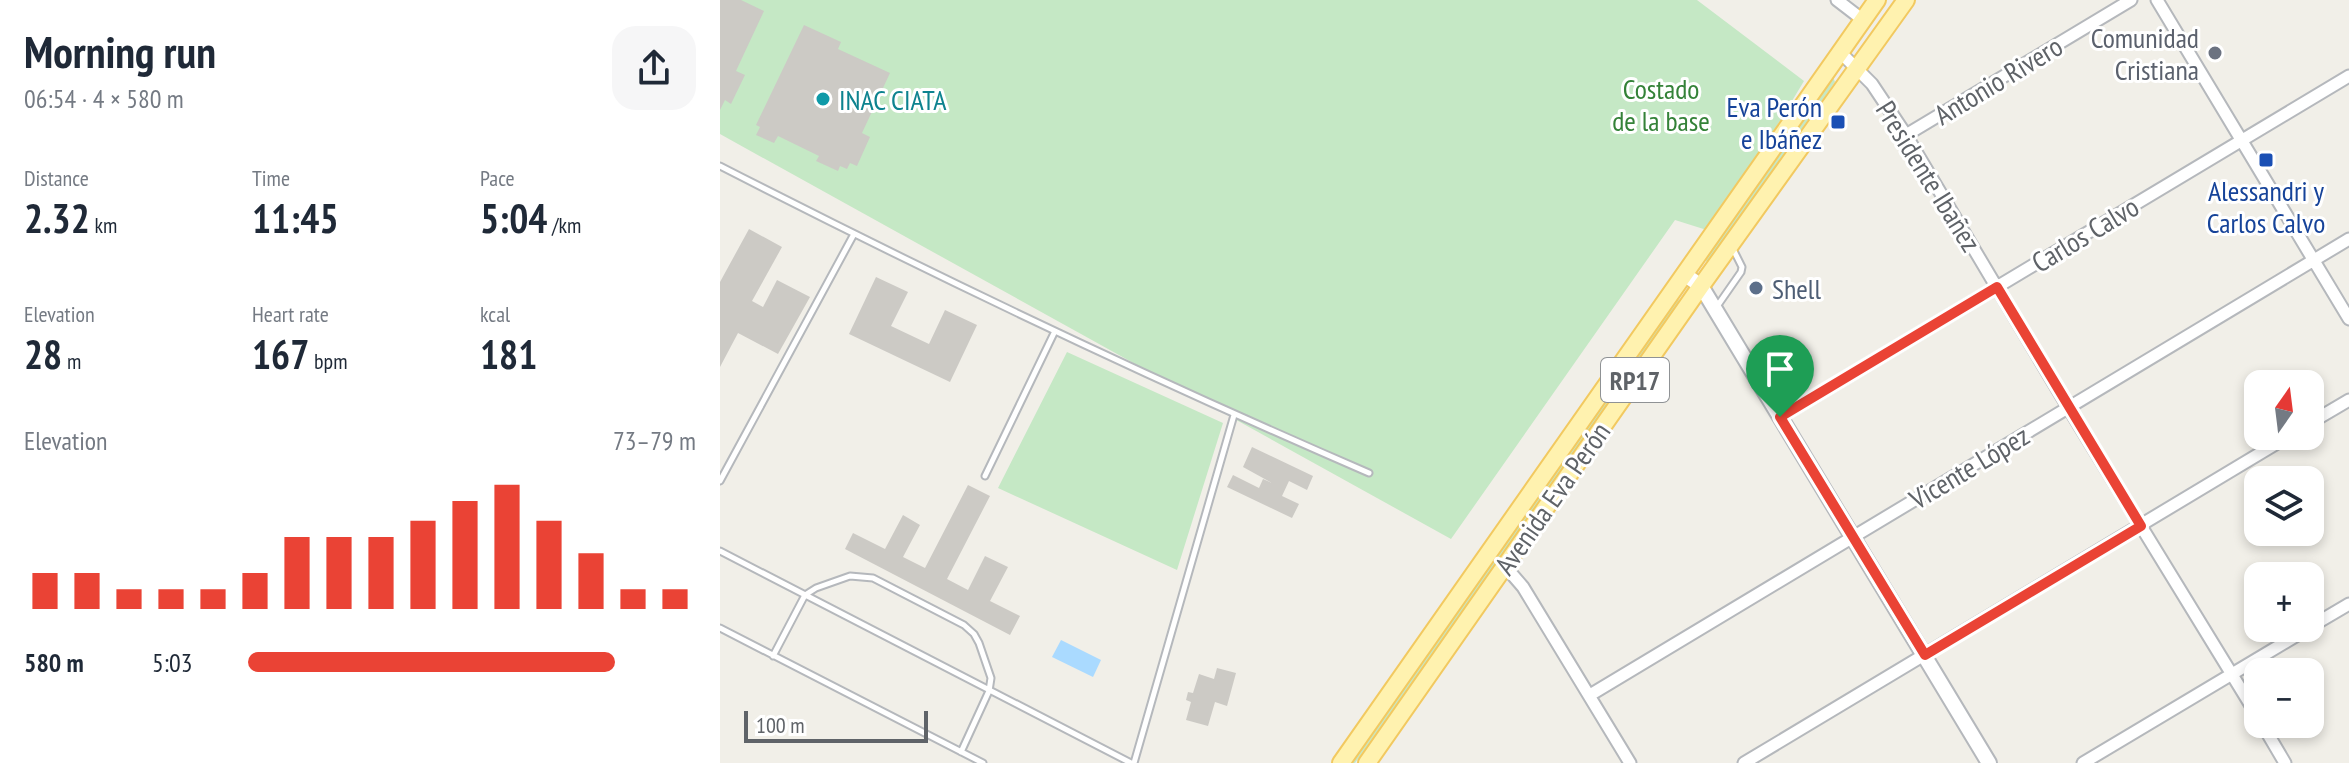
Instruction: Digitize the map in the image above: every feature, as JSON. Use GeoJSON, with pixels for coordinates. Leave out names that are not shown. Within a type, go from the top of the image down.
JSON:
{"type":"FeatureCollection","features":[{"type":"Feature","properties":{"kind":"main road","name":"Avenida Eva Perón"},"geometry":{"type":"LineString","coordinates":[[1341,763],[1877,0]]}},
{"type":"Feature","properties":{"kind":"main road","name":"Avenida Eva Perón"},"geometry":{"type":"LineString","coordinates":[[1367,763],[1701,286],[1906,0]]}},
{"type":"Feature","properties":{"kind":"street"},"geometry":{"type":"LineString","coordinates":[[1837,0],[1863,20]]}},
{"type":"Feature","properties":{"kind":"street","name":"Antonio Rivero"},"geometry":{"type":"LineString","coordinates":[[1906,135],[2131,0]]}},
{"type":"Feature","properties":{"kind":"street"},"geometry":{"type":"LineString","coordinates":[[2157,0],[2349,319]]}},
{"type":"Feature","properties":{"kind":"street","name":"Presidente Ibañez"},"geometry":{"type":"LineString","coordinates":[[1840,52],[1872,84],[1906,135],[2244,693]]}},
{"type":"Feature","properties":{"kind":"street","name":"Carlos Calvo"},"geometry":{"type":"LineString","coordinates":[[1780,417],[2349,76]]}},
{"type":"Feature","properties":{"kind":"street","name":"Vicente López"},"geometry":{"type":"LineString","coordinates":[[1590,695],[2349,239]]}},
{"type":"Feature","properties":{"kind":"street"},"geometry":{"type":"LineString","coordinates":[[1684,274],[1701,286],[1989,763]]}},
{"type":"Feature","properties":{"kind":"street"},"geometry":{"type":"LineString","coordinates":[[2324,415],[2349,400]]}},
{"type":"Feature","properties":{"kind":"street"},"geometry":{"type":"LineString","coordinates":[[1744,763],[2266,450]]}},
{"type":"Feature","properties":{"kind":"street"},"geometry":{"type":"LineString","coordinates":[[1504,565],[1523,587],[1630,763]]}},
{"type":"Feature","properties":{"kind":"street"},"geometry":{"type":"LineString","coordinates":[[2324,619],[2349,604]]}},
{"type":"Feature","properties":{"kind":"street"},"geometry":{"type":"LineString","coordinates":[[2083,763],[2286,642]]}},
{"type":"Feature","properties":{"kind":"street"},"geometry":{"type":"LineString","coordinates":[[2270,738],[2285,763]]}},
{"type":"Feature","properties":{"kind":"lane"},"geometry":{"type":"LineString","coordinates":[[720,166],[1055,331],[1234,415],[1369,473]]}},
{"type":"Feature","properties":{"kind":"lane"},"geometry":{"type":"LineString","coordinates":[[720,481],[854,234]]}},
{"type":"Feature","properties":{"kind":"lane"},"geometry":{"type":"LineString","coordinates":[[1715,309],[1741,272],[1740,262],[1731,245]]}},
{"type":"Feature","properties":{"kind":"lane"},"geometry":{"type":"LineString","coordinates":[[985,476],[1055,331]]}},
{"type":"Feature","properties":{"kind":"lane"},"geometry":{"type":"LineString","coordinates":[[720,551],[1133,763],[1234,415]]}},
{"type":"Feature","properties":{"kind":"lane"},"geometry":{"type":"LineString","coordinates":[[773,656],[805,595],[850,576],[873,578],[951,618],[974,634],[991,678],[989,691],[961,752]]}},
{"type":"Feature","properties":{"kind":"lane"},"geometry":{"type":"LineString","coordinates":[[720,628],[983,763]]}},
{"type":"Feature","properties":{"kind":"green space","name":"Costado de la base"},"geometry":{"type":"Polygon","coordinates":[[[720,0],[1697,0],[1804,81],[1713,232],[1675,220],[1451,539],[720,134],[720,0]]]}},
{"type":"Feature","properties":{"kind":"green space"},"geometry":{"type":"Polygon","coordinates":[[[1833,77],[1835,82],[1708,262],[1705,260],[1833,77]]]}},
{"type":"Feature","properties":{"kind":"green space"},"geometry":{"type":"Polygon","coordinates":[[[1676,299],[1680,301],[1355,763],[1351,763],[1676,299]]]}},
{"type":"Feature","properties":{"kind":"green space"},"geometry":{"type":"Polygon","coordinates":[[[1067,352],[1223,423],[1177,570],[998,488],[1067,352]]]}},
{"type":"Feature","properties":{"kind":"water"},"geometry":{"type":"Polygon","coordinates":[[[1061,640],[1101,660],[1093,677],[1052,657],[1061,640]]]}},
{"type":"Feature","properties":{"kind":"building"},"geometry":{"type":"Polygon","coordinates":[[[720,0],[741,0],[764,11],[736,71],[745,75],[731,104],[725,100],[720,110],[720,0]]]}},
{"type":"Feature","properties":{"kind":"building","name":"INAC CIATA"},"geometry":{"type":"Polygon","coordinates":[[[804,25],[841,42],[838,49],[890,73],[862,133],[870,137],[857,166],[850,163],[847,169],[840,166],[838,171],[816,161],[819,156],[778,136],[774,143],[756,135],[760,127],[756,125],[804,25]]]}},
{"type":"Feature","properties":{"kind":"building"},"geometry":{"type":"Polygon","coordinates":[[[749,229],[782,247],[752,301],[763,307],[777,280],[810,297],[778,354],[738,333],[720,367],[720,282],[749,229]]]}},
{"type":"Feature","properties":{"kind":"building"},"geometry":{"type":"Polygon","coordinates":[[[876,277],[908,292],[891,326],[929,344],[945,310],[977,325],[950,382],[849,334],[876,277]]]}},
{"type":"Feature","properties":{"kind":"building"},"geometry":{"type":"Polygon","coordinates":[[[1252,447],[1313,476],[1307,490],[1289,481],[1282,496],[1299,504],[1292,518],[1227,487],[1233,475],[1259,488],[1263,479],[1272,483],[1243,467],[1252,447]]]}},
{"type":"Feature","properties":{"kind":"building"},"geometry":{"type":"Polygon","coordinates":[[[968,485],[990,496],[947,579],[968,590],[985,556],[1008,567],[990,601],[1020,616],[1010,635],[845,549],[853,533],[885,549],[903,515],[920,525],[903,557],[925,568],[968,485]]]}},
{"type":"Feature","properties":{"kind":"building"},"geometry":{"type":"Polygon","coordinates":[[[1217,668],[1236,673],[1227,706],[1215,702],[1208,726],[1186,720],[1191,702],[1186,700],[1188,692],[1193,693],[1199,674],[1214,679],[1217,668]]]}},
{"type":"Feature","properties":{"kind":"place","name":"Comunidad Cristiana"},"geometry":{"type":"Point","coordinates":[2215,53]}},
{"type":"Feature","properties":{"kind":"place","name":"INAC CIATA"},"geometry":{"type":"Point","coordinates":[823,99]}},
{"type":"Feature","properties":{"kind":"place","name":"Eva Perón e Ibáñez"},"geometry":{"type":"Point","coordinates":[1838,122]}},
{"type":"Feature","properties":{"kind":"place","name":"Alessandri y Carlos Calvo"},"geometry":{"type":"Point","coordinates":[2266,160]}},
{"type":"Feature","properties":{"kind":"place","name":"Shell"},"geometry":{"type":"Point","coordinates":[1756,288]}},
{"type":"Feature","properties":{"kind":"route"},"geometry":{"type":"LineString","coordinates":[[1997,287],[2141,526],[1925,655],[1780,417],[1997,287]]}}]}
